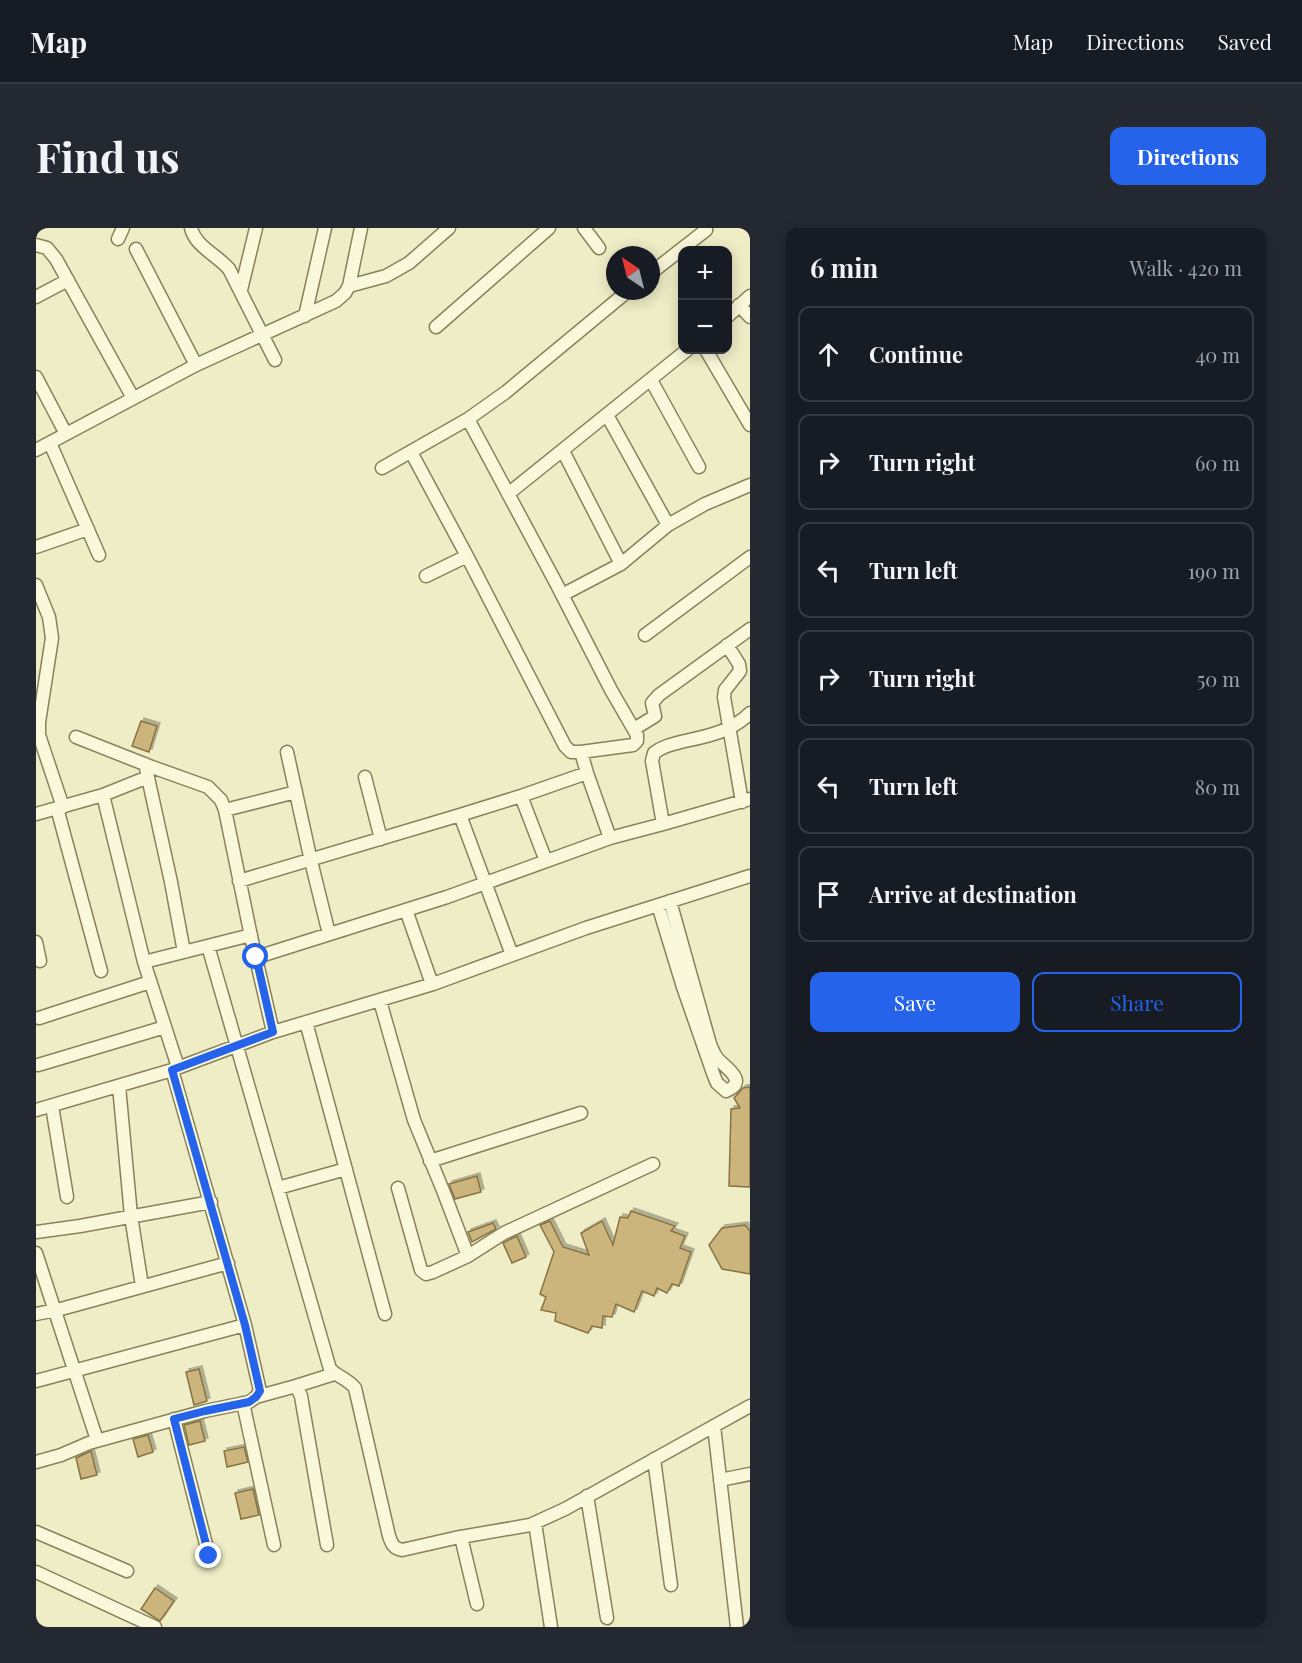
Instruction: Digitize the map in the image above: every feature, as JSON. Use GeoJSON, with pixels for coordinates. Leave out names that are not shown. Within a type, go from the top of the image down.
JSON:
{"type":"FeatureCollection","features":[{"type":"Feature","properties":{"kind":"street"},"geometry":{"type":"LineString","coordinates":[[192,228],[197,242],[230,269],[275,360]]}},
{"type":"Feature","properties":{"kind":"street"},"geometry":{"type":"LineString","coordinates":[[241,290],[256,228]]}},
{"type":"Feature","properties":{"kind":"street"},"geometry":{"type":"LineString","coordinates":[[305,316],[325,228]]}},
{"type":"Feature","properties":{"kind":"street"},"geometry":{"type":"LineString","coordinates":[[36,450],[196,365],[336,301],[349,286],[362,228]]}},
{"type":"Feature","properties":{"kind":"street"},"geometry":{"type":"LineString","coordinates":[[349,286],[386,276],[409,263],[449,228]]}},
{"type":"Feature","properties":{"kind":"street"},"geometry":{"type":"LineString","coordinates":[[436,327],[549,228]]}},
{"type":"Feature","properties":{"kind":"street"},"geometry":{"type":"LineString","coordinates":[[584,228],[598,248]]}},
{"type":"Feature","properties":{"kind":"street"},"geometry":{"type":"LineString","coordinates":[[660,266],[707,228]]}},
{"type":"Feature","properties":{"kind":"street"},"geometry":{"type":"LineString","coordinates":[[36,245],[47,248],[56,259],[133,398]]}},
{"type":"Feature","properties":{"kind":"street"},"geometry":{"type":"LineString","coordinates":[[136,249],[196,365]]}},
{"type":"Feature","properties":{"kind":"street"},"geometry":{"type":"LineString","coordinates":[[36,297],[68,280]]}},
{"type":"Feature","properties":{"kind":"street"},"geometry":{"type":"LineString","coordinates":[[732,312],[750,296]]}},
{"type":"Feature","properties":{"kind":"street"},"geometry":{"type":"LineString","coordinates":[[382,468],[468,419],[506,392],[617,300]]}},
{"type":"Feature","properties":{"kind":"street"},"geometry":{"type":"LineString","coordinates":[[739,306],[750,317]]}},
{"type":"Feature","properties":{"kind":"street"},"geometry":{"type":"LineString","coordinates":[[508,494],[682,354]]}},
{"type":"Feature","properties":{"kind":"street"},"geometry":{"type":"LineString","coordinates":[[708,354],[750,425]]}},
{"type":"Feature","properties":{"kind":"street"},"geometry":{"type":"LineString","coordinates":[[36,378],[66,434]]}},
{"type":"Feature","properties":{"kind":"street"},"geometry":{"type":"LineString","coordinates":[[651,380],[699,467]]}},
{"type":"Feature","properties":{"kind":"street"},"geometry":{"type":"LineString","coordinates":[[607,415],[668,525]]}},
{"type":"Feature","properties":{"kind":"street"},"geometry":{"type":"LineString","coordinates":[[411,452],[565,746],[571,752],[581,752],[633,745],[637,741],[634,729],[611,690],[468,419]]}},
{"type":"Feature","properties":{"kind":"street"},"geometry":{"type":"LineString","coordinates":[[50,442],[99,555]]}},
{"type":"Feature","properties":{"kind":"street"},"geometry":{"type":"LineString","coordinates":[[563,451],[621,564]]}},
{"type":"Feature","properties":{"kind":"street"},"geometry":{"type":"LineString","coordinates":[[562,595],[621,564],[668,525],[705,504],[749,489]]}},
{"type":"Feature","properties":{"kind":"street"},"geometry":{"type":"LineString","coordinates":[[36,547],[88,529]]}},
{"type":"Feature","properties":{"kind":"street"},"geometry":{"type":"LineString","coordinates":[[426,576],[467,556]]}},
{"type":"Feature","properties":{"kind":"street"},"geometry":{"type":"LineString","coordinates":[[645,635],[750,557]]}},
{"type":"Feature","properties":{"kind":"street"},"geometry":{"type":"LineString","coordinates":[[36,585],[49,617],[52,638],[37,722],[39,735],[101,971]]}},
{"type":"Feature","properties":{"kind":"street"},"geometry":{"type":"LineString","coordinates":[[634,729],[655,716],[652,703],[659,694],[750,629]]}},
{"type":"Feature","properties":{"kind":"street"},"geometry":{"type":"LineString","coordinates":[[256,957],[447,897],[610,838],[746,800],[724,697],[726,690],[740,671],[739,664],[727,645]]}},
{"type":"Feature","properties":{"kind":"street"},"geometry":{"type":"LineString","coordinates":[[663,824],[652,761],[654,753],[663,746],[713,735],[729,729],[750,713]]}},
{"type":"Feature","properties":{"kind":"street"},"geometry":{"type":"LineString","coordinates":[[76,737],[208,787],[221,800],[273,1032]]}},
{"type":"Feature","properties":{"kind":"street"},"geometry":{"type":"LineString","coordinates":[[287,752],[329,934]]}},
{"type":"Feature","properties":{"kind":"street"},"geometry":{"type":"LineString","coordinates":[[581,752],[610,838]]}},
{"type":"Feature","properties":{"kind":"street"},"geometry":{"type":"LineString","coordinates":[[145,764],[184,952]]}},
{"type":"Feature","properties":{"kind":"street"},"geometry":{"type":"LineString","coordinates":[[239,881],[460,815],[587,773]]}},
{"type":"Feature","properties":{"kind":"street"},"geometry":{"type":"LineString","coordinates":[[36,814],[103,795],[148,777]]}},
{"type":"Feature","properties":{"kind":"street"},"geometry":{"type":"LineString","coordinates":[[365,777],[381,839]]}},
{"type":"Feature","properties":{"kind":"street"},"geometry":{"type":"LineString","coordinates":[[225,810],[296,792]]}},
{"type":"Feature","properties":{"kind":"street"},"geometry":{"type":"LineString","coordinates":[[103,795],[144,962],[165,1027],[245,1325],[259,1381],[260,1391],[256,1397]]}},
{"type":"Feature","properties":{"kind":"street"},"geometry":{"type":"LineString","coordinates":[[521,796],[546,861]]}},
{"type":"Feature","properties":{"kind":"street"},"geometry":{"type":"LineString","coordinates":[[460,815],[512,955]]}},
{"type":"Feature","properties":{"kind":"street"},"geometry":{"type":"LineString","coordinates":[[36,1110],[175,1069],[273,1032],[432,984],[586,928],[750,876]]}},
{"type":"Feature","properties":{"kind":"street"},"geometry":{"type":"LineString","coordinates":[[664,903],[710,1044],[715,1056],[736,1076],[736,1083],[726,1091],[717,1083],[714,1076],[683,987],[664,903]]}},
{"type":"Feature","properties":{"kind":"street"},"geometry":{"type":"LineString","coordinates":[[406,910],[432,984]]}},
{"type":"Feature","properties":{"kind":"street"},"geometry":{"type":"LineString","coordinates":[[144,962],[251,935]]}},
{"type":"Feature","properties":{"kind":"street"},"geometry":{"type":"LineString","coordinates":[[36,942],[40,961]]}},
{"type":"Feature","properties":{"kind":"street"},"geometry":{"type":"LineString","coordinates":[[208,946],[330,1369],[355,1388],[392,1544],[395,1548],[402,1550],[536,1523],[750,1406]]}},
{"type":"Feature","properties":{"kind":"street"},"geometry":{"type":"LineString","coordinates":[[39,1018],[150,982]]}},
{"type":"Feature","properties":{"kind":"street"},"geometry":{"type":"LineString","coordinates":[[380,1000],[414,1120],[468,1256]]}},
{"type":"Feature","properties":{"kind":"street"},"geometry":{"type":"LineString","coordinates":[[306,1023],[385,1314]]}},
{"type":"Feature","properties":{"kind":"street"},"geometry":{"type":"LineString","coordinates":[[38,1065],[165,1027]]}},
{"type":"Feature","properties":{"kind":"street"},"geometry":{"type":"LineString","coordinates":[[119,1086],[131,1216],[142,1286]]}},
{"type":"Feature","properties":{"kind":"street"},"geometry":{"type":"LineString","coordinates":[[52,1106],[67,1197]]}},
{"type":"Feature","properties":{"kind":"street"},"geometry":{"type":"LineString","coordinates":[[430,1161],[581,1113]]}},
{"type":"Feature","properties":{"kind":"street"},"geometry":{"type":"LineString","coordinates":[[398,1188],[421,1270],[426,1274],[468,1256],[504,1233],[653,1164]]}},
{"type":"Feature","properties":{"kind":"street"},"geometry":{"type":"LineString","coordinates":[[278,1188],[346,1169]]}},
{"type":"Feature","properties":{"kind":"street"},"geometry":{"type":"LineString","coordinates":[[36,1232],[211,1202]]}},
{"type":"Feature","properties":{"kind":"street"},"geometry":{"type":"LineString","coordinates":[[36,1253],[97,1440]]}},
{"type":"Feature","properties":{"kind":"street"},"geometry":{"type":"LineString","coordinates":[[36,1314],[228,1263]]}},
{"type":"Feature","properties":{"kind":"street"},"geometry":{"type":"LineString","coordinates":[[36,1381],[245,1325]]}},
{"type":"Feature","properties":{"kind":"street"},"geometry":{"type":"LineString","coordinates":[[36,1462],[61,1455],[97,1440],[205,1411],[249,1402],[256,1397],[334,1374]]}},
{"type":"Feature","properties":{"kind":"street"},"geometry":{"type":"LineString","coordinates":[[296,1386],[301,1396],[327,1545]]}},
{"type":"Feature","properties":{"kind":"street"},"geometry":{"type":"LineString","coordinates":[[243,1403],[274,1545]]}},
{"type":"Feature","properties":{"kind":"street"},"geometry":{"type":"LineString","coordinates":[[174,1419],[209,1556]]}},
{"type":"Feature","properties":{"kind":"street"},"geometry":{"type":"LineString","coordinates":[[714,1426],[737,1627]]}},
{"type":"Feature","properties":{"kind":"street"},"geometry":{"type":"LineString","coordinates":[[654,1459],[671,1585]]}},
{"type":"Feature","properties":{"kind":"street"},"geometry":{"type":"LineString","coordinates":[[720,1480],[750,1474]]}},
{"type":"Feature","properties":{"kind":"street"},"geometry":{"type":"LineString","coordinates":[[587,1496],[606,1618]]}},
{"type":"Feature","properties":{"kind":"street"},"geometry":{"type":"LineString","coordinates":[[536,1523],[551,1627]]}},
{"type":"Feature","properties":{"kind":"street"},"geometry":{"type":"LineString","coordinates":[[36,1532],[127,1571]]}},
{"type":"Feature","properties":{"kind":"street"},"geometry":{"type":"LineString","coordinates":[[461,1537],[477,1604]]}},
{"type":"Feature","properties":{"kind":"street"},"geometry":{"type":"LineString","coordinates":[[36,1572],[155,1627]]}},
{"type":"Feature","properties":{"kind":"building"},"geometry":{"type":"Polygon","coordinates":[[[141,721],[157,726],[149,752],[132,746],[141,721]]]}},
{"type":"Feature","properties":{"kind":"building"},"geometry":{"type":"Polygon","coordinates":[[[750,1087],[750,1187],[729,1186],[731,1109],[740,1108],[734,1098],[743,1088],[750,1087]]]}},
{"type":"Feature","properties":{"kind":"building"},"geometry":{"type":"Polygon","coordinates":[[[477,1176],[481,1192],[455,1199],[449,1184],[477,1176]]]}},
{"type":"Feature","properties":{"kind":"building"},"geometry":{"type":"Polygon","coordinates":[[[631,1211],[675,1226],[671,1231],[685,1236],[680,1248],[691,1252],[679,1286],[672,1284],[667,1293],[657,1288],[654,1296],[642,1291],[634,1312],[616,1304],[612,1317],[603,1316],[602,1328],[592,1326],[588,1333],[555,1321],[556,1313],[541,1310],[546,1297],[540,1294],[554,1252],[540,1225],[550,1221],[563,1247],[589,1255],[581,1233],[602,1221],[613,1245],[620,1217],[628,1218],[631,1211]]]}},
{"type":"Feature","properties":{"kind":"building"},"geometry":{"type":"Polygon","coordinates":[[[493,1223],[496,1229],[472,1242],[468,1232],[493,1223]]]}},
{"type":"Feature","properties":{"kind":"building"},"geometry":{"type":"Polygon","coordinates":[[[745,1225],[750,1231],[750,1274],[722,1269],[709,1245],[722,1228],[745,1225]]]}},
{"type":"Feature","properties":{"kind":"building"},"geometry":{"type":"Polygon","coordinates":[[[517,1236],[526,1257],[512,1263],[503,1243],[517,1236]]]}},
{"type":"Feature","properties":{"kind":"building"},"geometry":{"type":"Polygon","coordinates":[[[199,1369],[207,1401],[194,1405],[186,1372],[199,1369]]]}},
{"type":"Feature","properties":{"kind":"building"},"geometry":{"type":"Polygon","coordinates":[[[200,1421],[205,1441],[189,1445],[184,1425],[200,1421]]]}},
{"type":"Feature","properties":{"kind":"building"},"geometry":{"type":"Polygon","coordinates":[[[148,1435],[153,1452],[138,1457],[133,1439],[148,1435]]]}},
{"type":"Feature","properties":{"kind":"building"},"geometry":{"type":"Polygon","coordinates":[[[244,1447],[248,1462],[227,1467],[224,1451],[244,1447]]]}},
{"type":"Feature","properties":{"kind":"building"},"geometry":{"type":"Polygon","coordinates":[[[91,1451],[97,1475],[81,1479],[76,1458],[91,1451]]]}},
{"type":"Feature","properties":{"kind":"building"},"geometry":{"type":"Polygon","coordinates":[[[253,1489],[259,1515],[241,1519],[235,1493],[253,1489]]]}},
{"type":"Feature","properties":{"kind":"building"},"geometry":{"type":"Polygon","coordinates":[[[155,1588],[174,1601],[160,1621],[141,1609],[155,1588]]]}},
{"type":"Feature","properties":{"kind":"route"},"geometry":{"type":"LineString","coordinates":[[209,1556],[174,1419],[249,1402],[260,1391],[245,1325],[172,1070],[273,1032],[256,957]]}}]}
